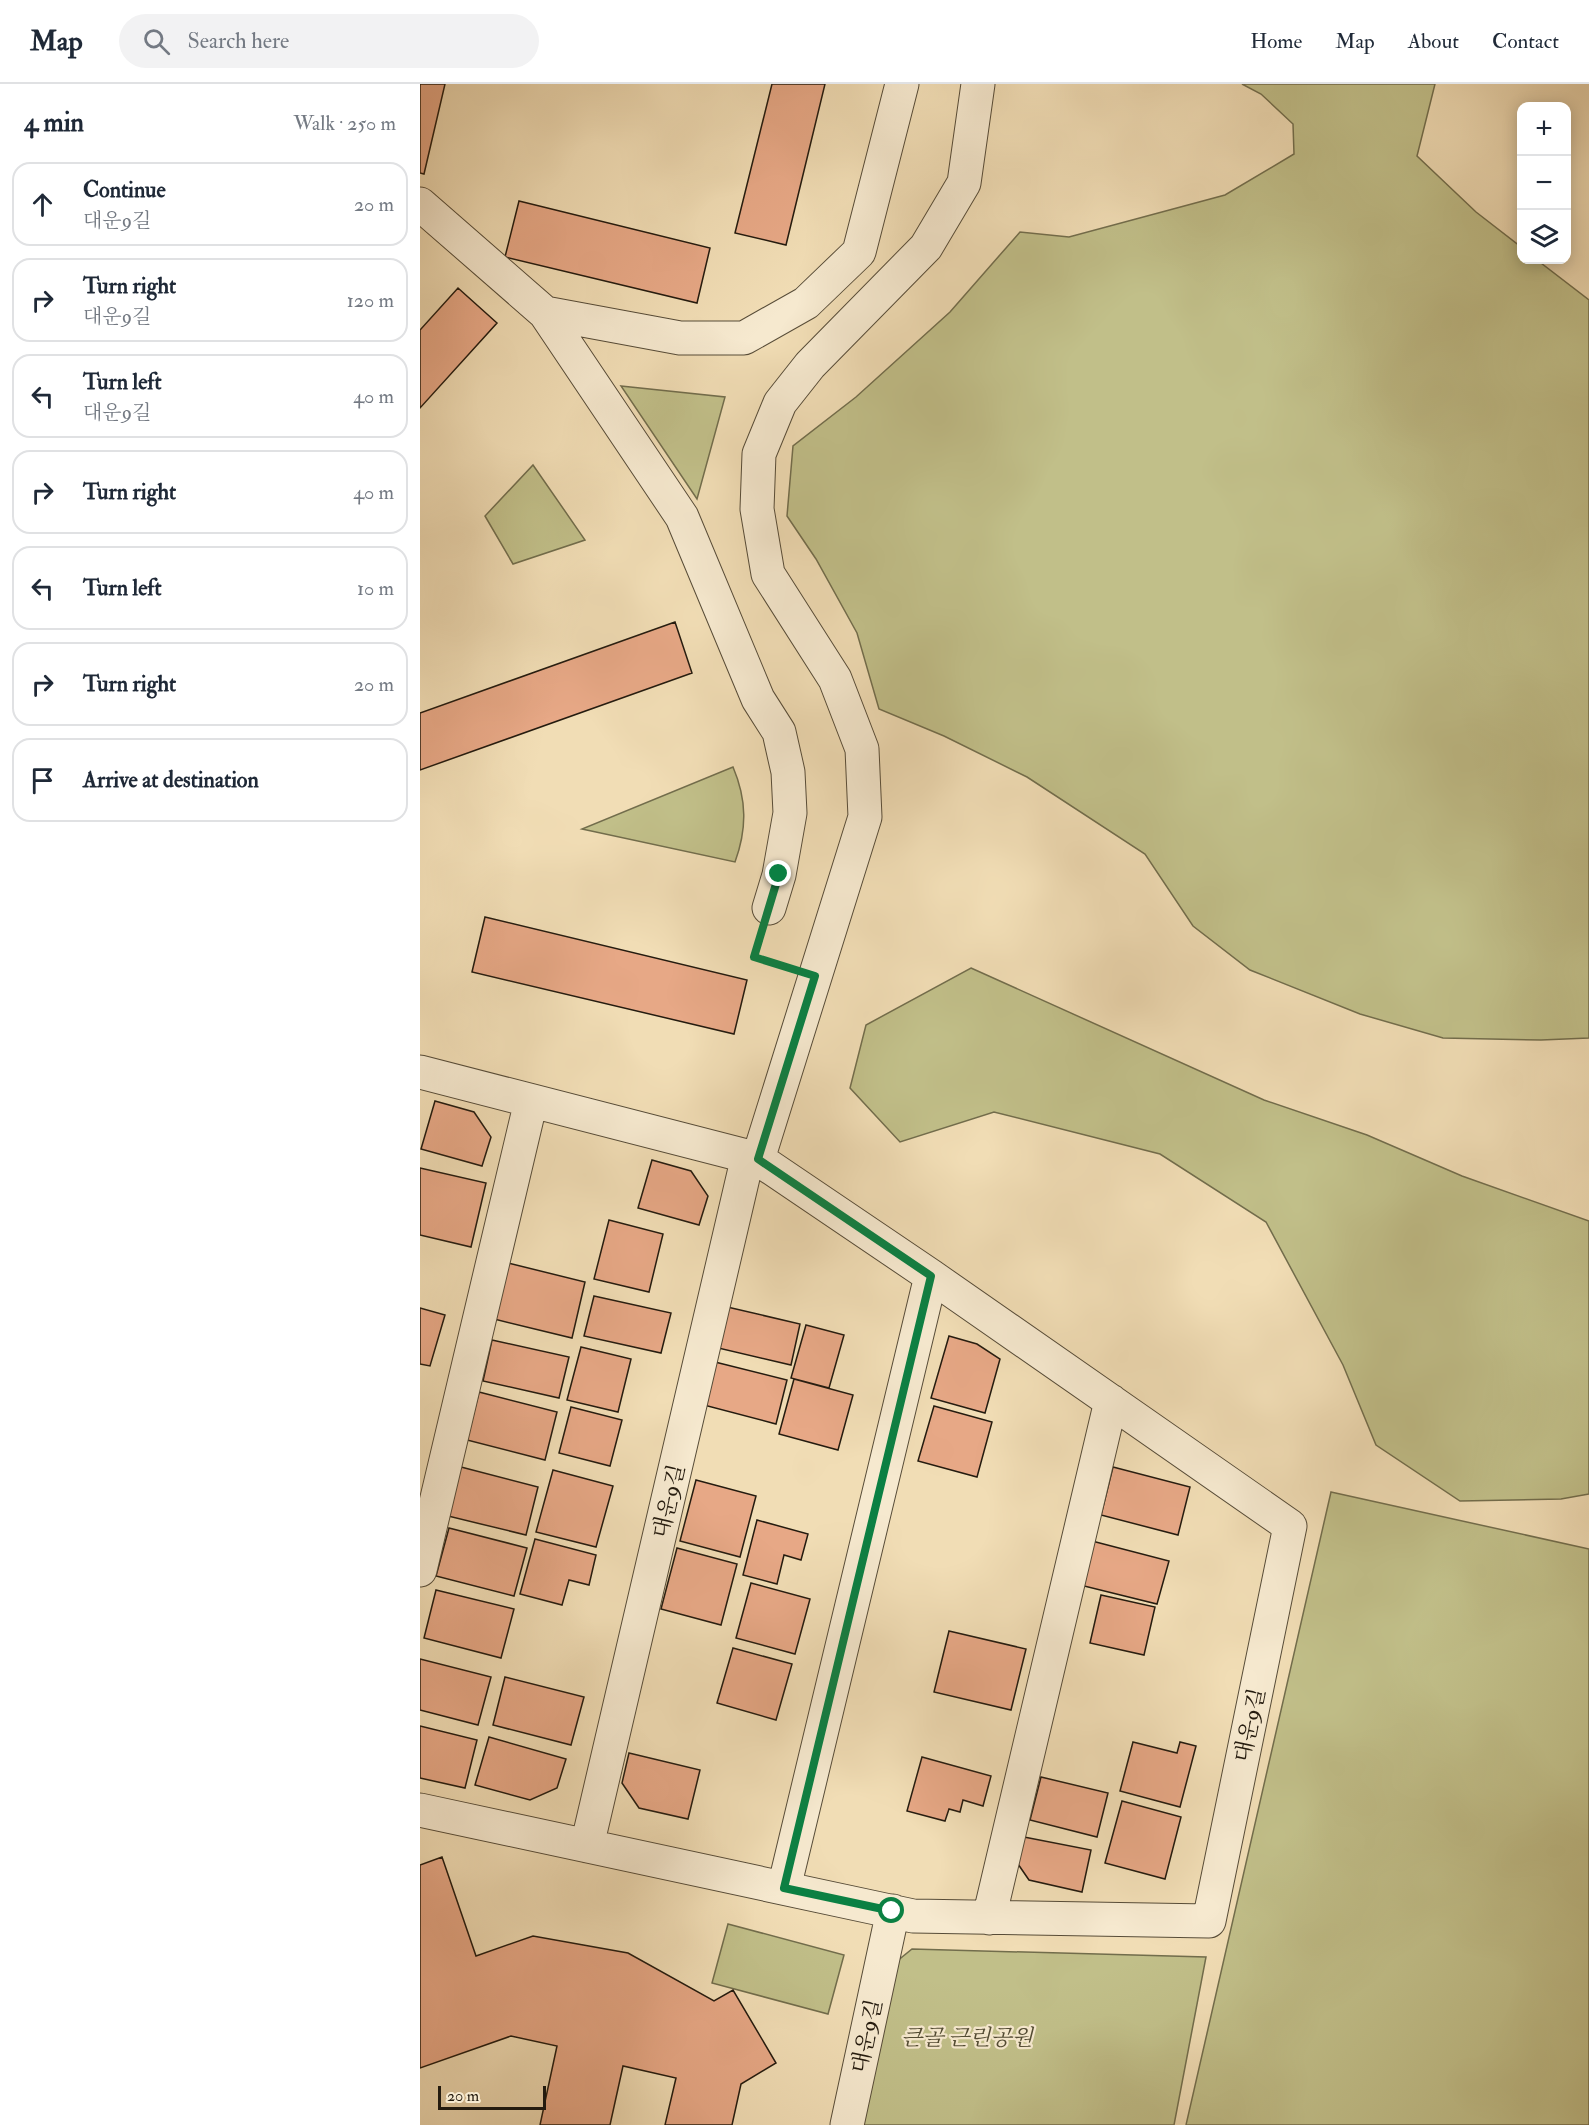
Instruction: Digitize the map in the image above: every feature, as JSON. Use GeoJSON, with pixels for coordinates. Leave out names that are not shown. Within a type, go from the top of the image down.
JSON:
{"type":"FeatureCollection","features":[{"type":"Feature","properties":{"kind":"street"},"geometry":{"type":"LineString","coordinates":[[545,312],[680,338],[744,338],[806,303],[859,252],[902,84]]}},
{"type":"Feature","properties":{"kind":"street"},"geometry":{"type":"LineString","coordinates":[[753,1158],[815,976],[865,817],[862,749],[835,679],[768,574],[757,509],[759,454],[780,403],[810,365],[926,247],[964,183],[978,84]]}},
{"type":"Feature","properties":{"kind":"street"},"geometry":{"type":"LineString","coordinates":[[420,204],[545,312],[682,518],[758,699],[779,732],[788,772],[790,813],[779,874],[769,908]]}},
{"type":"Feature","properties":{"kind":"street","name":"대운9길"},"geometry":{"type":"LineString","coordinates":[[420,1072],[753,1158],[931,1276],[1290,1526],[1209,1921],[914,1916],[420,1810]]}},
{"type":"Feature","properties":{"kind":"street"},"geometry":{"type":"LineString","coordinates":[[420,1570],[531,1101]]}},
{"type":"Feature","properties":{"kind":"street","name":"대운9길"},"geometry":{"type":"LineString","coordinates":[[587,1846],[753,1158]]}},
{"type":"Feature","properties":{"kind":"street"},"geometry":{"type":"LineString","coordinates":[[784,1888],[931,1276]]}},
{"type":"Feature","properties":{"kind":"street"},"geometry":{"type":"LineString","coordinates":[[989,1917],[1111,1401]]}},
{"type":"Feature","properties":{"kind":"street","name":"대운9길"},"geometry":{"type":"LineString","coordinates":[[847,2125],[892,1911]]}},
{"type":"Feature","properties":{"kind":"path"},"geometry":{"type":"LineString","coordinates":[[769,908],[754,957],[815,976]]}},
{"type":"Feature","properties":{"kind":"green space"},"geometry":{"type":"Polygon","coordinates":[[[1242,84],[1435,84],[1417,156],[1476,212],[1517,244],[1517,264],[1542,264],[1589,300],[1589,1038],[1541,1040],[1443,1038],[1360,1014],[1250,970],[1193,926],[1145,854],[1027,777],[944,736],[879,709],[857,633],[816,559],[787,516],[793,446],[856,397],[950,312],[1020,232],[1069,237],[1225,195],[1294,154],[1293,124],[1261,94],[1242,84]]]}},
{"type":"Feature","properties":{"kind":"green space"},"geometry":{"type":"Polygon","coordinates":[[[621,386],[725,397],[697,499],[621,386]]]}},
{"type":"Feature","properties":{"kind":"green space"},"geometry":{"type":"Polygon","coordinates":[[[533,465],[585,540],[513,564],[485,516],[533,465]]]}},
{"type":"Feature","properties":{"kind":"green space"},"geometry":{"type":"Polygon","coordinates":[[[733,767],[741,791],[744,814],[742,838],[735,862],[582,829],[733,767]]]}},
{"type":"Feature","properties":{"kind":"green space"},"geometry":{"type":"Polygon","coordinates":[[[971,968],[1264,1100],[1367,1135],[1462,1176],[1589,1221],[1589,1494],[1561,1499],[1460,1501],[1376,1445],[1343,1365],[1266,1222],[1160,1154],[994,1112],[900,1142],[850,1088],[866,1025],[971,968]]]}},
{"type":"Feature","properties":{"kind":"green space"},"geometry":{"type":"Polygon","coordinates":[[[1331,1492],[1589,1549],[1589,2125],[1186,2125],[1331,1492]]]}},
{"type":"Feature","properties":{"kind":"green space"},"geometry":{"type":"Polygon","coordinates":[[[728,1924],[844,1955],[828,2014],[712,1983],[728,1924]]]}},
{"type":"Feature","properties":{"kind":"green space","name":"큰골 근린공원"},"geometry":{"type":"Polygon","coordinates":[[[912,1949],[1206,1957],[1174,2125],[853,2125],[896,1962],[912,1949]]]}},
{"type":"Feature","properties":{"kind":"building"},"geometry":{"type":"Polygon","coordinates":[[[420,84],[445,84],[424,174],[420,173],[420,84]]]}},
{"type":"Feature","properties":{"kind":"building"},"geometry":{"type":"Polygon","coordinates":[[[772,84],[825,84],[786,245],[735,233],[772,84]]]}},
{"type":"Feature","properties":{"kind":"building"},"geometry":{"type":"Polygon","coordinates":[[[519,201],[710,248],[697,303],[505,257],[519,201]]]}},
{"type":"Feature","properties":{"kind":"building"},"geometry":{"type":"Polygon","coordinates":[[[458,288],[497,323],[420,408],[420,330],[458,288]]]}},
{"type":"Feature","properties":{"kind":"building"},"geometry":{"type":"Polygon","coordinates":[[[675,622],[692,673],[420,770],[420,713],[675,622]]]}},
{"type":"Feature","properties":{"kind":"building"},"geometry":{"type":"Polygon","coordinates":[[[485,917],[747,980],[734,1034],[472,972],[485,917]]]}},
{"type":"Feature","properties":{"kind":"building"},"geometry":{"type":"Polygon","coordinates":[[[435,1101],[474,1112],[491,1137],[482,1166],[421,1149],[435,1101]]]}},
{"type":"Feature","properties":{"kind":"building"},"geometry":{"type":"Polygon","coordinates":[[[652,1160],[691,1171],[708,1196],[699,1225],[638,1208],[652,1160]]]}},
{"type":"Feature","properties":{"kind":"building"},"geometry":{"type":"Polygon","coordinates":[[[420,1168],[486,1183],[471,1247],[420,1235],[420,1168]]]}},
{"type":"Feature","properties":{"kind":"building"},"geometry":{"type":"Polygon","coordinates":[[[609,1220],[663,1234],[649,1292],[594,1279],[609,1220]]]}},
{"type":"Feature","properties":{"kind":"building"},"geometry":{"type":"Polygon","coordinates":[[[508,1263],[585,1282],[572,1338],[494,1319],[508,1263]]]}},
{"type":"Feature","properties":{"kind":"building"},"geometry":{"type":"Polygon","coordinates":[[[594,1296],[671,1313],[661,1353],[584,1336],[594,1296]]]}},
{"type":"Feature","properties":{"kind":"building"},"geometry":{"type":"Polygon","coordinates":[[[723,1306],[800,1324],[791,1365],[714,1347],[723,1306]]]}},
{"type":"Feature","properties":{"kind":"building"},"geometry":{"type":"Polygon","coordinates":[[[420,1308],[445,1315],[430,1366],[420,1364],[420,1308]]]}},
{"type":"Feature","properties":{"kind":"building"},"geometry":{"type":"Polygon","coordinates":[[[806,1325],[844,1335],[829,1388],[791,1378],[806,1325]]]}},
{"type":"Feature","properties":{"kind":"building"},"geometry":{"type":"Polygon","coordinates":[[[949,1336],[977,1344],[1000,1359],[985,1413],[931,1398],[949,1336]]]}},
{"type":"Feature","properties":{"kind":"building"},"geometry":{"type":"Polygon","coordinates":[[[492,1340],[569,1357],[559,1398],[483,1381],[492,1340]]]}},
{"type":"Feature","properties":{"kind":"building"},"geometry":{"type":"Polygon","coordinates":[[[581,1347],[631,1359],[618,1412],[567,1400],[581,1347]]]}},
{"type":"Feature","properties":{"kind":"building"},"geometry":{"type":"Polygon","coordinates":[[[711,1361],[787,1380],[776,1424],[700,1404],[711,1361]]]}},
{"type":"Feature","properties":{"kind":"building"},"geometry":{"type":"Polygon","coordinates":[[[794,1379],[853,1395],[838,1450],[779,1434],[794,1379]]]}},
{"type":"Feature","properties":{"kind":"building"},"geometry":{"type":"Polygon","coordinates":[[[479,1392],[557,1412],[545,1460],[467,1440],[479,1392]]]}},
{"type":"Feature","properties":{"kind":"building"},"geometry":{"type":"Polygon","coordinates":[[[934,1406],[992,1422],[977,1477],[918,1461],[934,1406]]]}},
{"type":"Feature","properties":{"kind":"building"},"geometry":{"type":"Polygon","coordinates":[[[571,1407],[622,1420],[610,1466],[559,1453],[571,1407]]]}},
{"type":"Feature","properties":{"kind":"building"},"geometry":{"type":"Polygon","coordinates":[[[461,1467],[538,1487],[526,1535],[448,1516],[461,1467]]]}},
{"type":"Feature","properties":{"kind":"building"},"geometry":{"type":"Polygon","coordinates":[[[1113,1467],[1190,1487],[1178,1535],[1101,1515],[1113,1467]]]}},
{"type":"Feature","properties":{"kind":"building"},"geometry":{"type":"Polygon","coordinates":[[[553,1470],[613,1486],[596,1547],[536,1532],[553,1470]]]}},
{"type":"Feature","properties":{"kind":"building"},"geometry":{"type":"Polygon","coordinates":[[[696,1480],[756,1496],[740,1557],[680,1541],[696,1480]]]}},
{"type":"Feature","properties":{"kind":"building"},"geometry":{"type":"Polygon","coordinates":[[[757,1520],[808,1534],[801,1560],[784,1555],[777,1584],[743,1575],[757,1520]]]}},
{"type":"Feature","properties":{"kind":"building"},"geometry":{"type":"Polygon","coordinates":[[[449,1528],[527,1548],[514,1596],[436,1576],[449,1528]]]}},
{"type":"Feature","properties":{"kind":"building"},"geometry":{"type":"Polygon","coordinates":[[[535,1539],[596,1555],[589,1585],[569,1580],[562,1605],[520,1594],[535,1539]]]}},
{"type":"Feature","properties":{"kind":"building"},"geometry":{"type":"Polygon","coordinates":[[[1092,1541],[1169,1561],[1157,1604],[1080,1585],[1092,1541]]]}},
{"type":"Feature","properties":{"kind":"building"},"geometry":{"type":"Polygon","coordinates":[[[677,1548],[737,1564],[721,1625],[661,1609],[677,1548]]]}},
{"type":"Feature","properties":{"kind":"building"},"geometry":{"type":"Polygon","coordinates":[[[751,1583],[810,1599],[795,1654],[736,1638],[751,1583]]]}},
{"type":"Feature","properties":{"kind":"building"},"geometry":{"type":"Polygon","coordinates":[[[436,1590],[514,1609],[501,1658],[424,1638],[436,1590]]]}},
{"type":"Feature","properties":{"kind":"building"},"geometry":{"type":"Polygon","coordinates":[[[1101,1595],[1155,1607],[1144,1655],[1090,1643],[1101,1595]]]}},
{"type":"Feature","properties":{"kind":"building"},"geometry":{"type":"Polygon","coordinates":[[[949,1631],[1026,1649],[1011,1710],[934,1692],[949,1631]]]}},
{"type":"Feature","properties":{"kind":"building"},"geometry":{"type":"Polygon","coordinates":[[[733,1648],[792,1664],[776,1720],[717,1703],[733,1648]]]}},
{"type":"Feature","properties":{"kind":"building"},"geometry":{"type":"Polygon","coordinates":[[[420,1659],[491,1677],[478,1725],[420,1710],[420,1659]]]}},
{"type":"Feature","properties":{"kind":"building"},"geometry":{"type":"Polygon","coordinates":[[[505,1677],[584,1697],[571,1745],[493,1725],[505,1677]]]}},
{"type":"Feature","properties":{"kind":"building"},"geometry":{"type":"Polygon","coordinates":[[[420,1726],[477,1740],[465,1788],[420,1778],[420,1726]]]}},
{"type":"Feature","properties":{"kind":"building"},"geometry":{"type":"Polygon","coordinates":[[[489,1737],[566,1759],[557,1788],[530,1800],[475,1785],[489,1737]]]}},
{"type":"Feature","properties":{"kind":"building"},"geometry":{"type":"Polygon","coordinates":[[[1133,1742],[1177,1753],[1180,1742],[1196,1746],[1180,1807],[1120,1791],[1133,1742]]]}},
{"type":"Feature","properties":{"kind":"building"},"geometry":{"type":"Polygon","coordinates":[[[629,1753],[700,1770],[688,1819],[639,1808],[622,1783],[629,1753]]]}},
{"type":"Feature","properties":{"kind":"building"},"geometry":{"type":"Polygon","coordinates":[[[922,1757],[991,1776],[983,1806],[963,1800],[960,1812],[949,1809],[945,1821],[907,1811],[922,1757]]]}},
{"type":"Feature","properties":{"kind":"building"},"geometry":{"type":"Polygon","coordinates":[[[1041,1777],[1108,1793],[1097,1837],[1030,1820],[1041,1777]]]}},
{"type":"Feature","properties":{"kind":"building"},"geometry":{"type":"Polygon","coordinates":[[[1122,1801],[1181,1817],[1165,1879],[1105,1863],[1122,1801]]]}},
{"type":"Feature","properties":{"kind":"building"},"geometry":{"type":"Polygon","coordinates":[[[1024,1837],[1091,1850],[1082,1892],[1029,1880],[1018,1864],[1024,1837]]]}},
{"type":"Feature","properties":{"kind":"building"},"geometry":{"type":"Polygon","coordinates":[[[442,1857],[476,1956],[533,1936],[628,1953],[714,2001],[733,1990],[776,2063],[741,2084],[732,2125],[665,2125],[676,2078],[623,2066],[610,2125],[540,2125],[557,2046],[511,2036],[420,2068],[420,1865],[442,1857]]]}},
{"type":"Feature","properties":{"kind":"route"},"geometry":{"type":"LineString","coordinates":[[779,874],[754,957],[815,976],[758,1159],[931,1276],[784,1888],[892,1911]]}}]}
